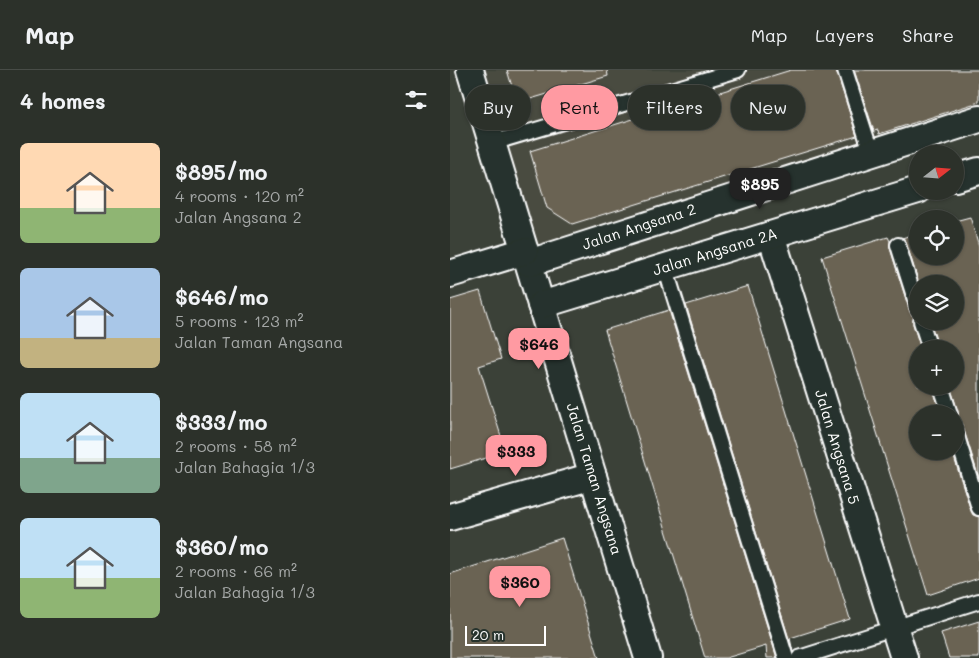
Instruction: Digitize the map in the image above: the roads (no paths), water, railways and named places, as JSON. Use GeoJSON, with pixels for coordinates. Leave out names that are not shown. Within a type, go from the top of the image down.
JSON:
{"type":"FeatureCollection","features":[{"type":"Feature","properties":{"kind":"street","name":"Jalan Taman Angsana"},"geometry":{"type":"LineString","coordinates":[[470,70],[648,658]]}},
{"type":"Feature","properties":{"kind":"street","name":"Jalan Angsana 2"},"geometry":{"type":"LineString","coordinates":[[450,274],[527,257],[979,118]]}},
{"type":"Feature","properties":{"kind":"street"},"geometry":{"type":"LineString","coordinates":[[964,175],[979,171]]}},
{"type":"Feature","properties":{"kind":"street","name":"Jalan Angsana 2A"},"geometry":{"type":"LineString","coordinates":[[541,305],[909,193]]}},
{"type":"Feature","properties":{"kind":"street","name":"Jalan Angsana 5"},"geometry":{"type":"LineString","coordinates":[[771,235],[904,658]]}},
{"type":"Feature","properties":{"kind":"street"},"geometry":{"type":"LineString","coordinates":[[450,517],[593,476]]}},
{"type":"Feature","properties":{"kind":"lane"},"geometry":{"type":"LineString","coordinates":[[492,143],[738,70]]}},
{"type":"Feature","properties":{"kind":"lane"},"geometry":{"type":"LineString","coordinates":[[845,70],[871,152]]}},
{"type":"Feature","properties":{"kind":"lane"},"geometry":{"type":"LineString","coordinates":[[898,245],[909,280]]}},
{"type":"Feature","properties":{"kind":"lane"},"geometry":{"type":"LineString","coordinates":[[665,268],[786,658]]}},
{"type":"Feature","properties":{"kind":"lane"},"geometry":{"type":"LineString","coordinates":[[964,459],[979,508]]}},
{"type":"Feature","properties":{"kind":"lane"},"geometry":{"type":"LineString","coordinates":[[800,658],[979,601]]}}]}
